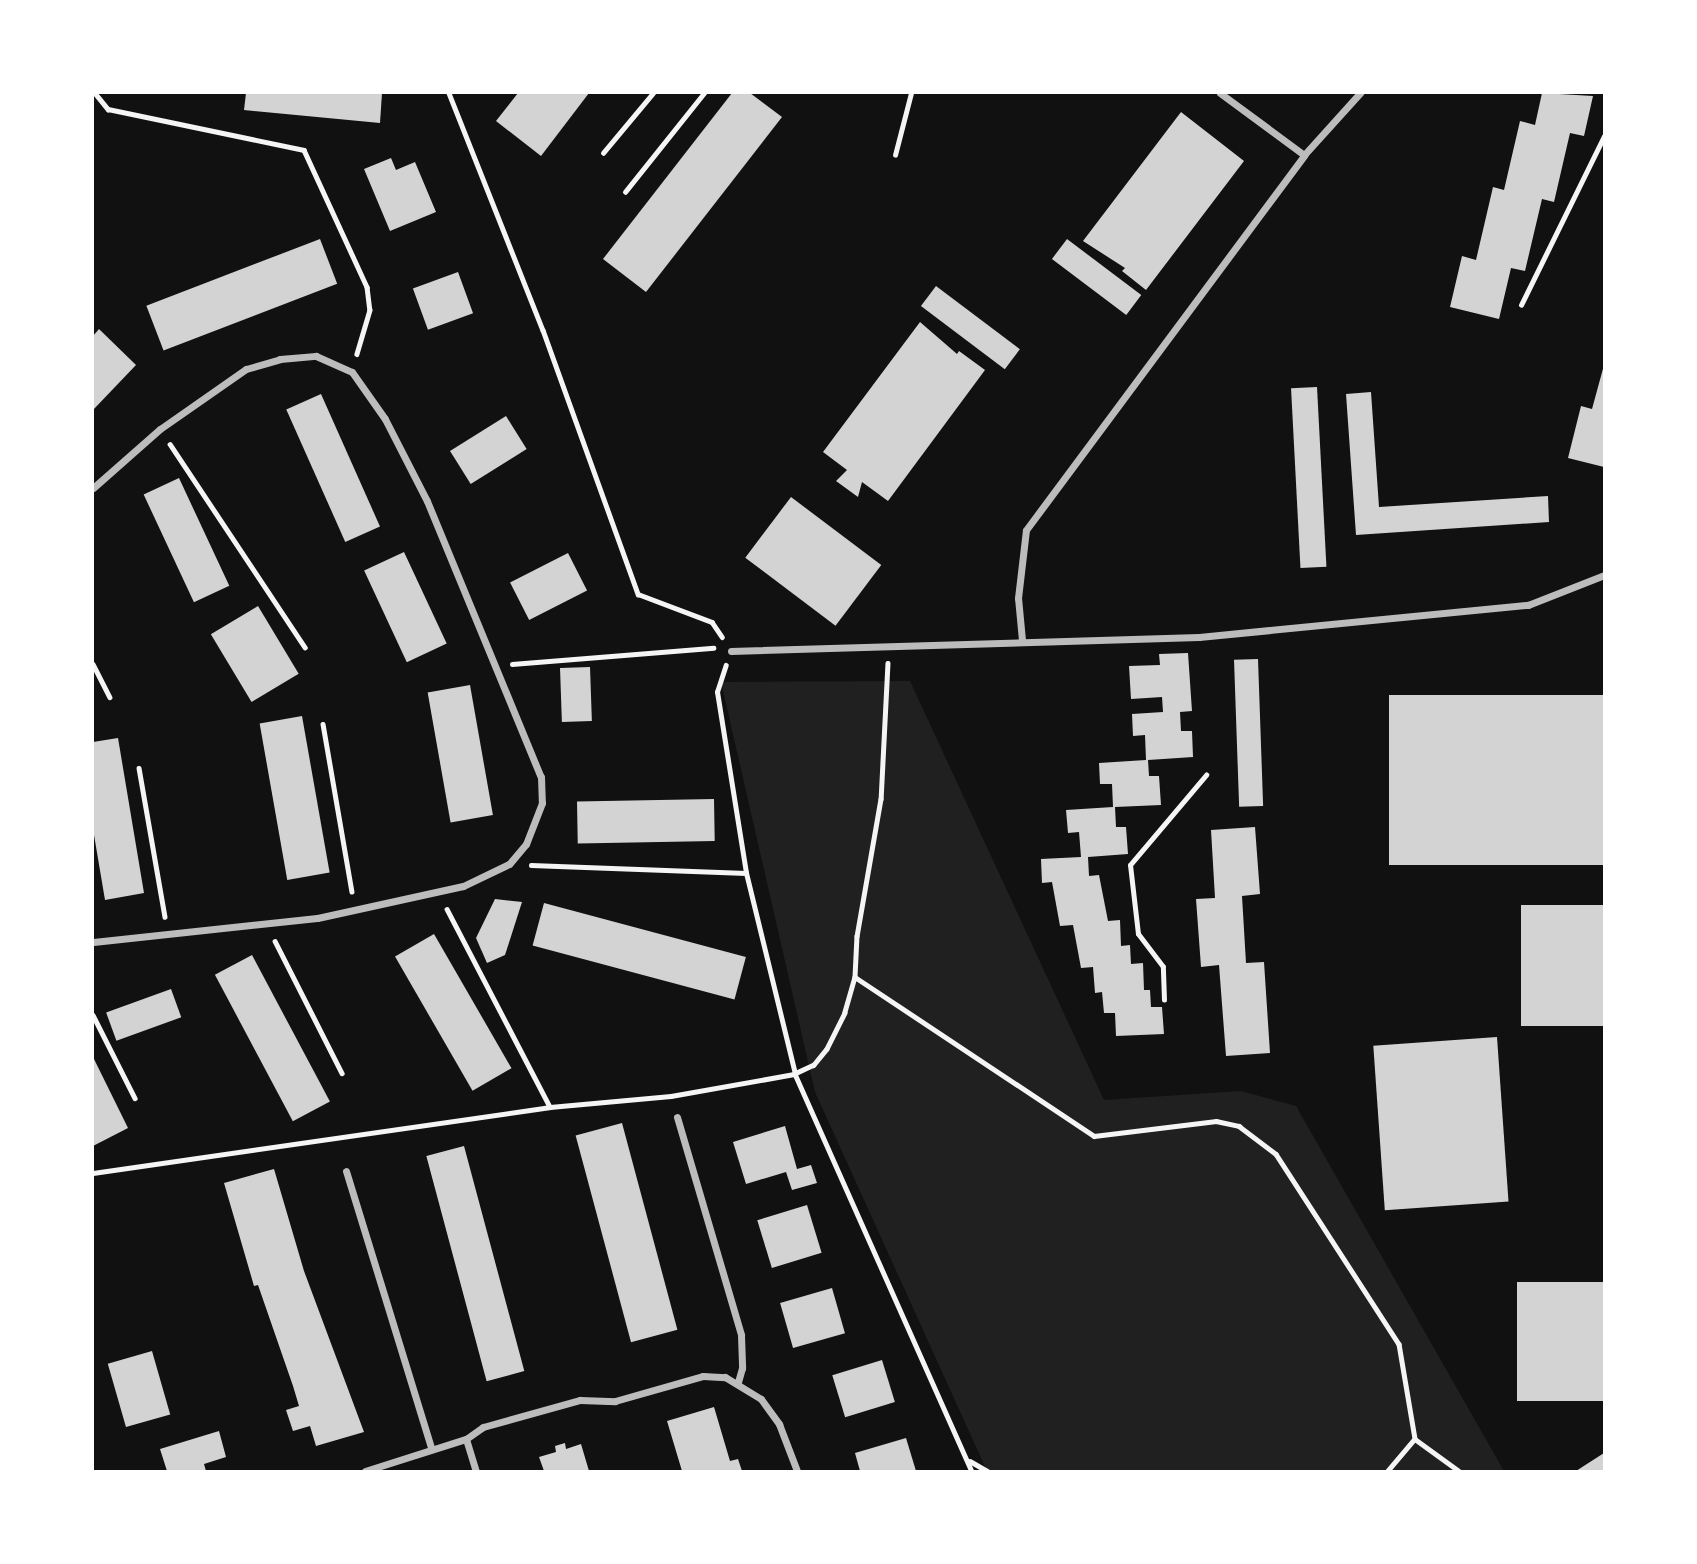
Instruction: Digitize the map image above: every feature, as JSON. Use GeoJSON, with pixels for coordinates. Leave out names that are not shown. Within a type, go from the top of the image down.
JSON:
{"type":"FeatureCollection","features":[{"type":"Feature","properties":{"kind":"street"},"geometry":{"type":"LineString","coordinates":[[1220,93],[1304,155]]}},
{"type":"Feature","properties":{"kind":"street"},"geometry":{"type":"LineString","coordinates":[[1022,640],[1018,598],[1026,530],[1304,155],[1360,93]]}},
{"type":"Feature","properties":{"kind":"street"},"geometry":{"type":"LineString","coordinates":[[93,488],[160,429],[246,369],[281,359],[316,356],[352,372],[385,419],[427,501],[499,665],[541,776],[537,824],[509,864],[439,892],[355,910],[269,924],[93,942]]}},
{"type":"Feature","properties":{"kind":"street"},"geometry":{"type":"LineString","coordinates":[[731,651],[1022,640],[1199,637],[1528,605],[1604,575]]}},
{"type":"Feature","properties":{"kind":"street"},"geometry":{"type":"LineString","coordinates":[[677,1116],[741,1335],[743,1368],[738,1382]]}},
{"type":"Feature","properties":{"kind":"street"},"geometry":{"type":"LineString","coordinates":[[346,1171],[431,1448]]}},
{"type":"Feature","properties":{"kind":"street"},"geometry":{"type":"LineString","coordinates":[[365,1471],[466,1438],[483,1427],[580,1400],[615,1401],[703,1376],[738,1382],[769,1409],[797,1471]]}},
{"type":"Feature","properties":{"kind":"street"},"geometry":{"type":"LineString","coordinates":[[466,1438],[476,1471]]}},
{"type":"Feature","properties":{"kind":"path"},"geometry":{"type":"LineString","coordinates":[[95,93],[108,109],[304,150],[366,287],[370,310],[352,372]]}},
{"type":"Feature","properties":{"kind":"path"},"geometry":{"type":"LineString","coordinates":[[449,93],[543,330],[638,594],[712,622],[731,651]]}},
{"type":"Feature","properties":{"kind":"path"},"geometry":{"type":"LineString","coordinates":[[603,153],[653,93]]}},
{"type":"Feature","properties":{"kind":"path"},"geometry":{"type":"LineString","coordinates":[[625,192],[704,93]]}},
{"type":"Feature","properties":{"kind":"path"},"geometry":{"type":"LineString","coordinates":[[895,155],[911,93]]}},
{"type":"Feature","properties":{"kind":"path"},"geometry":{"type":"LineString","coordinates":[[1521,305],[1604,136]]}},
{"type":"Feature","properties":{"kind":"path"},"geometry":{"type":"LineString","coordinates":[[160,429],[305,647]]}},
{"type":"Feature","properties":{"kind":"path"},"geometry":{"type":"LineString","coordinates":[[499,665],[704,646],[731,651]]}},
{"type":"Feature","properties":{"kind":"path"},"geometry":{"type":"LineString","coordinates":[[93,1173],[550,1107],[671,1096],[795,1074],[814,1065],[827,1049],[845,1013],[855,977],[857,936],[881,799],[888,647]]}},
{"type":"Feature","properties":{"kind":"path"},"geometry":{"type":"LineString","coordinates":[[731,651],[717,692],[746,873],[795,1074],[972,1471]]}},
{"type":"Feature","properties":{"kind":"path"},"geometry":{"type":"LineString","coordinates":[[93,664],[110,697]]}},
{"type":"Feature","properties":{"kind":"path"},"geometry":{"type":"LineString","coordinates":[[323,724],[355,910]]}},
{"type":"Feature","properties":{"kind":"path"},"geometry":{"type":"LineString","coordinates":[[139,768],[168,935]]}},
{"type":"Feature","properties":{"kind":"path"},"geometry":{"type":"LineString","coordinates":[[1164,1000],[1163,967],[1138,934],[1130,865],[1206,775]]}},
{"type":"Feature","properties":{"kind":"path"},"geometry":{"type":"LineString","coordinates":[[509,864],[746,873]]}},
{"type":"Feature","properties":{"kind":"path"},"geometry":{"type":"LineString","coordinates":[[439,892],[550,1107]]}},
{"type":"Feature","properties":{"kind":"path"},"geometry":{"type":"LineString","coordinates":[[269,924],[342,1073]]}},
{"type":"Feature","properties":{"kind":"path"},"geometry":{"type":"LineString","coordinates":[[855,977],[1094,1136],[1216,1121],[1239,1126],[1276,1154],[1391,1325],[1407,1366],[1415,1439],[1388,1471]]}},
{"type":"Feature","properties":{"kind":"path"},"geometry":{"type":"LineString","coordinates":[[93,1014],[135,1098]]}},
{"type":"Feature","properties":{"kind":"path"},"geometry":{"type":"LineString","coordinates":[[1415,1439],[1459,1471]]}},
{"type":"Feature","properties":{"kind":"path"},"geometry":{"type":"LineString","coordinates":[[968,1460],[987,1471]]}},
{"type":"Feature","properties":{"kind":"shaded area"},"geometry":{"type":"Polygon","coordinates":[[[910,681],[1104,1100],[1241,1091],[1296,1106],[1504,1471],[987,1471],[815,1092],[721,682],[910,681]]]}},
{"type":"Feature","properties":{"kind":"building"},"geometry":{"type":"Polygon","coordinates":[[[246,93],[382,93],[380,123],[244,110],[246,93]]]}},
{"type":"Feature","properties":{"kind":"building"},"geometry":{"type":"Polygon","coordinates":[[[518,93],[589,93],[541,156],[496,121],[518,93]]]}},
{"type":"Feature","properties":{"kind":"building"},"geometry":{"type":"Polygon","coordinates":[[[732,93],[750,93],[782,117],[646,292],[603,259],[732,93]]]}},
{"type":"Feature","properties":{"kind":"building"},"geometry":{"type":"Polygon","coordinates":[[[1542,93],[1593,96],[1584,136],[1570,133],[1554,202],[1542,199],[1525,271],[1511,268],[1499,319],[1450,307],[1462,256],[1476,260],[1493,187],[1504,190],[1520,121],[1535,125],[1542,93]]]}},
{"type":"Feature","properties":{"kind":"building"},"geometry":{"type":"Polygon","coordinates":[[[1181,112],[1244,161],[1146,290],[1122,271],[1125,268],[1083,241],[1181,112]]]}},
{"type":"Feature","properties":{"kind":"building"},"geometry":{"type":"Polygon","coordinates":[[[391,158],[396,170],[415,162],[436,212],[390,231],[364,169],[391,158]]]}},
{"type":"Feature","properties":{"kind":"building"},"geometry":{"type":"Polygon","coordinates":[[[320,239],[337,284],[164,350],[146,306],[320,239]]]}},
{"type":"Feature","properties":{"kind":"building"},"geometry":{"type":"Polygon","coordinates":[[[1067,239],[1141,295],[1126,315],[1052,259],[1067,239]]]}},
{"type":"Feature","properties":{"kind":"building"},"geometry":{"type":"Polygon","coordinates":[[[458,272],[473,313],[428,330],[413,288],[458,272]]]}},
{"type":"Feature","properties":{"kind":"building"},"geometry":{"type":"Polygon","coordinates":[[[936,286],[1020,349],[1005,369],[921,306],[936,286]]]}},
{"type":"Feature","properties":{"kind":"building"},"geometry":{"type":"Polygon","coordinates":[[[920,322],[957,354],[959,351],[985,370],[888,501],[862,482],[858,497],[836,481],[847,470],[823,452],[920,322]]]}},
{"type":"Feature","properties":{"kind":"building"},"geometry":{"type":"Polygon","coordinates":[[[99,329],[136,365],[93,410],[93,336],[99,329]]]}},
{"type":"Feature","properties":{"kind":"building"},"geometry":{"type":"Polygon","coordinates":[[[1604,365],[1604,467],[1568,458],[1581,406],[1592,409],[1604,365]]]}},
{"type":"Feature","properties":{"kind":"building"},"geometry":{"type":"Polygon","coordinates":[[[1317,387],[1326,567],[1300,568],[1291,388],[1317,387]]]}},
{"type":"Feature","properties":{"kind":"building"},"geometry":{"type":"Polygon","coordinates":[[[1371,392],[1379,507],[1548,496],[1549,522],[1356,535],[1346,394],[1371,392]]]}},
{"type":"Feature","properties":{"kind":"building"},"geometry":{"type":"Polygon","coordinates":[[[321,394],[380,526],[345,542],[286,409],[321,394]]]}},
{"type":"Feature","properties":{"kind":"building"},"geometry":{"type":"Polygon","coordinates":[[[506,416],[527,449],[471,484],[450,451],[506,416]]]}},
{"type":"Feature","properties":{"kind":"building"},"geometry":{"type":"Polygon","coordinates":[[[179,478],[229,586],[194,602],[144,494],[179,478]]]}},
{"type":"Feature","properties":{"kind":"building"},"geometry":{"type":"Polygon","coordinates":[[[791,497],[881,565],[836,626],[745,558],[791,497]]]}},
{"type":"Feature","properties":{"kind":"building"},"geometry":{"type":"Polygon","coordinates":[[[404,552],[447,644],[407,662],[364,571],[404,552]]]}},
{"type":"Feature","properties":{"kind":"building"},"geometry":{"type":"Polygon","coordinates":[[[568,553],[587,590],[529,620],[510,583],[568,553]]]}},
{"type":"Feature","properties":{"kind":"building"},"geometry":{"type":"Polygon","coordinates":[[[258,606],[299,674],[252,702],[211,634],[258,606]]]}},
{"type":"Feature","properties":{"kind":"building"},"geometry":{"type":"Polygon","coordinates":[[[1188,653],[1192,711],[1180,712],[1181,731],[1192,731],[1193,757],[1148,760],[1149,776],[1159,776],[1161,805],[1115,807],[1116,827],[1126,827],[1128,854],[1088,857],[1089,876],[1099,875],[1108,921],[1120,920],[1121,946],[1130,945],[1131,964],[1143,963],[1144,990],[1150,990],[1151,1007],[1162,1007],[1164,1034],[1116,1036],[1115,1013],[1104,1013],[1102,992],[1095,993],[1093,967],[1081,968],[1073,925],[1060,926],[1052,882],[1042,883],[1041,859],[1081,857],[1079,832],[1068,833],[1066,810],[1113,807],[1112,784],[1100,784],[1099,763],[1146,760],[1145,735],[1133,736],[1132,714],[1163,712],[1162,697],[1131,699],[1129,666],[1160,665],[1159,654],[1188,653]]]}},
{"type":"Feature","properties":{"kind":"building"},"geometry":{"type":"Polygon","coordinates":[[[1258,659],[1263,806],[1239,807],[1234,660],[1258,659]]]}},
{"type":"Feature","properties":{"kind":"building"},"geometry":{"type":"Polygon","coordinates":[[[590,667],[592,721],[562,722],[560,668],[590,667]]]}},
{"type":"Feature","properties":{"kind":"building"},"geometry":{"type":"Polygon","coordinates":[[[470,685],[493,815],[451,822],[428,692],[470,685]]]}},
{"type":"Feature","properties":{"kind":"building"},"geometry":{"type":"Polygon","coordinates":[[[1389,695],[1604,695],[1604,865],[1389,865],[1389,695]]]}},
{"type":"Feature","properties":{"kind":"building"},"geometry":{"type":"Polygon","coordinates":[[[302,716],[330,873],[287,880],[260,723],[302,716]]]}},
{"type":"Feature","properties":{"kind":"building"},"geometry":{"type":"Polygon","coordinates":[[[118,738],[144,893],[105,900],[93,829],[93,742],[118,738]]]}},
{"type":"Feature","properties":{"kind":"building"},"geometry":{"type":"Polygon","coordinates":[[[714,799],[715,841],[578,843],[577,801],[714,799]]]}},
{"type":"Feature","properties":{"kind":"building"},"geometry":{"type":"Polygon","coordinates":[[[1255,827],[1260,894],[1242,896],[1246,963],[1264,962],[1270,1053],[1226,1056],[1219,965],[1201,967],[1196,899],[1215,898],[1211,830],[1255,827]]]}},
{"type":"Feature","properties":{"kind":"building"},"geometry":{"type":"Polygon","coordinates":[[[495,899],[522,902],[505,955],[487,963],[476,938],[495,899]]]}},
{"type":"Feature","properties":{"kind":"building"},"geometry":{"type":"Polygon","coordinates":[[[544,903],[746,957],[734,1000],[533,946],[544,903]]]}},
{"type":"Feature","properties":{"kind":"building"},"geometry":{"type":"Polygon","coordinates":[[[1521,905],[1604,905],[1604,1026],[1521,1026],[1521,905]]]}},
{"type":"Feature","properties":{"kind":"building"},"geometry":{"type":"Polygon","coordinates":[[[434,934],[512,1068],[473,1091],[395,956],[434,934]]]}},
{"type":"Feature","properties":{"kind":"building"},"geometry":{"type":"Polygon","coordinates":[[[252,955],[330,1102],[293,1121],[215,975],[252,955]]]}},
{"type":"Feature","properties":{"kind":"building"},"geometry":{"type":"Polygon","coordinates":[[[171,989],[181,1017],[116,1041],[106,1013],[171,989]]]}},
{"type":"Feature","properties":{"kind":"building"},"geometry":{"type":"Polygon","coordinates":[[[1497,1037],[1509,1202],[1385,1210],[1373,1046],[1497,1037]]]}},
{"type":"Feature","properties":{"kind":"building"},"geometry":{"type":"Polygon","coordinates":[[[93,1057],[128,1128],[93,1146],[93,1057]]]}},
{"type":"Feature","properties":{"kind":"building"},"geometry":{"type":"Polygon","coordinates":[[[622,1123],[677,1330],[631,1342],[576,1135],[622,1123]]]}},
{"type":"Feature","properties":{"kind":"building"},"geometry":{"type":"Polygon","coordinates":[[[785,1126],[797,1169],[811,1165],[817,1183],[792,1190],[786,1172],[746,1184],[733,1142],[785,1126]]]}},
{"type":"Feature","properties":{"kind":"building"},"geometry":{"type":"Polygon","coordinates":[[[464,1146],[524,1371],[487,1381],[426,1156],[464,1146]]]}},
{"type":"Feature","properties":{"kind":"building"},"geometry":{"type":"Polygon","coordinates":[[[274,1169],[304,1271],[364,1432],[316,1446],[310,1426],[293,1431],[286,1410],[299,1406],[258,1285],[254,1286],[224,1183],[274,1169]]]}},
{"type":"Feature","properties":{"kind":"building"},"geometry":{"type":"Polygon","coordinates":[[[807,1205],[822,1253],[772,1268],[757,1220],[807,1205]]]}},
{"type":"Feature","properties":{"kind":"building"},"geometry":{"type":"Polygon","coordinates":[[[1517,1282],[1604,1282],[1604,1401],[1517,1401],[1517,1282]]]}},
{"type":"Feature","properties":{"kind":"building"},"geometry":{"type":"Polygon","coordinates":[[[832,1288],[845,1333],[793,1348],[780,1303],[832,1288]]]}},
{"type":"Feature","properties":{"kind":"building"},"geometry":{"type":"Polygon","coordinates":[[[152,1351],[170,1414],[126,1427],[108,1364],[152,1351]]]}},
{"type":"Feature","properties":{"kind":"building"},"geometry":{"type":"Polygon","coordinates":[[[882,1360],[895,1402],[845,1417],[832,1375],[882,1360]]]}},
{"type":"Feature","properties":{"kind":"building"},"geometry":{"type":"Polygon","coordinates":[[[714,1407],[730,1461],[738,1459],[742,1471],[682,1471],[667,1421],[714,1407]]]}},
{"type":"Feature","properties":{"kind":"building"},"geometry":{"type":"Polygon","coordinates":[[[219,1431],[226,1457],[204,1464],[206,1471],[167,1471],[160,1449],[219,1431]]]}},
{"type":"Feature","properties":{"kind":"building"},"geometry":{"type":"Polygon","coordinates":[[[906,1438],[916,1471],[860,1471],[855,1453],[906,1438]]]}},
{"type":"Feature","properties":{"kind":"building"},"geometry":{"type":"Polygon","coordinates":[[[565,1443],[566,1449],[581,1444],[589,1471],[544,1471],[539,1457],[556,1452],[555,1446],[565,1443]]]}},
{"type":"Feature","properties":{"kind":"building"},"geometry":{"type":"Polygon","coordinates":[[[1604,1453],[1604,1471],[1576,1471],[1604,1453]]]}}]}
